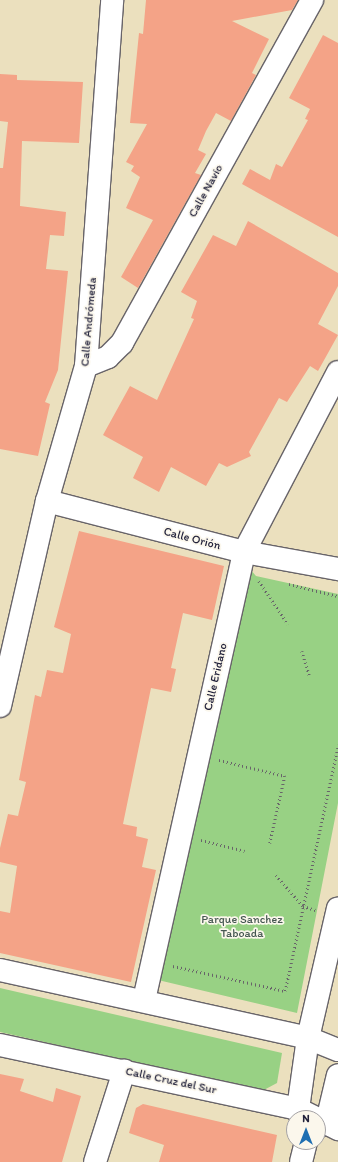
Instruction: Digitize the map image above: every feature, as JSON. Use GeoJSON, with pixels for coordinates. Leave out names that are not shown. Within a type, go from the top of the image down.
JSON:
{"type":"FeatureCollection","features":[{"type":"Feature","properties":{"kind":"street","name":"Calle Andrómeda"},"geometry":{"type":"LineString","coordinates":[[0,706],[47,501],[86,366],[112,0]]}},
{"type":"Feature","properties":{"kind":"street","name":"Calle Navío"},"geometry":{"type":"LineString","coordinates":[[86,366],[108,357],[122,343],[306,4]]}},
{"type":"Feature","properties":{"kind":"street","name":"Calle Eridano"},"geometry":{"type":"LineString","coordinates":[[144,1000],[244,552],[338,372]]}},
{"type":"Feature","properties":{"kind":"street","name":"Calle Orión"},"geometry":{"type":"LineString","coordinates":[[47,501],[244,552],[338,569]]}},
{"type":"Feature","properties":{"kind":"street"},"geometry":{"type":"LineString","coordinates":[[299,1110],[308,1038],[337,912]]}},
{"type":"Feature","properties":{"kind":"street"},"geometry":{"type":"LineString","coordinates":[[0,970],[144,1000],[308,1038],[338,1050]]}},
{"type":"Feature","properties":{"kind":"street","name":"Calle Cruz del Sur"},"geometry":{"type":"LineString","coordinates":[[0,1045],[124,1071],[286,1111]]}},
{"type":"Feature","properties":{"kind":"street"},"geometry":{"type":"LineString","coordinates":[[95,1162],[124,1071]]}},
{"type":"Feature","properties":{"kind":"street"},"geometry":{"type":"LineString","coordinates":[[328,1126],[338,1075]]}},
{"type":"Feature","properties":{"kind":"street"},"geometry":{"type":"LineString","coordinates":[[301,1162],[304,1150]]}},
{"type":"Feature","properties":{"kind":"path"},"geometry":{"type":"LineString","coordinates":[[256,576],[263,578]]}},
{"type":"Feature","properties":{"kind":"path"},"geometry":{"type":"LineString","coordinates":[[254,584],[256,576]]}},
{"type":"Feature","properties":{"kind":"path"},"geometry":{"type":"LineString","coordinates":[[256,576],[288,624]]}},
{"type":"Feature","properties":{"kind":"path"},"geometry":{"type":"LineString","coordinates":[[286,583],[338,596]]}},
{"type":"Feature","properties":{"kind":"path"},"geometry":{"type":"LineString","coordinates":[[302,651],[310,677]]}},
{"type":"Feature","properties":{"kind":"path"},"geometry":{"type":"LineString","coordinates":[[167,965],[285,991],[338,745]]}},
{"type":"Feature","properties":{"kind":"path"},"geometry":{"type":"LineString","coordinates":[[216,752],[215,760],[285,776],[270,843]]}},
{"type":"Feature","properties":{"kind":"path"},"geometry":{"type":"LineString","coordinates":[[195,846],[198,832]]}},
{"type":"Feature","properties":{"kind":"path"},"geometry":{"type":"LineString","coordinates":[[197,839],[245,851]]}},
{"type":"Feature","properties":{"kind":"path"},"geometry":{"type":"LineString","coordinates":[[276,875],[303,906],[337,912]]}},
{"type":"Feature","properties":{"kind":"green space","name":"Parque Sanchez Taboada"},"geometry":{"type":"Polygon","coordinates":[[[249,568],[256,576],[338,594],[338,803],[297,1013],[158,980],[249,568]]]}},
{"type":"Feature","properties":{"kind":"green space"},"geometry":{"type":"Polygon","coordinates":[[[0,988],[282,1053],[277,1083],[262,1091],[0,1032],[0,988]]]}},
{"type":"Feature","properties":{"kind":"building"},"geometry":{"type":"Polygon","coordinates":[[[146,0],[298,0],[292,10],[232,21],[269,39],[252,73],[256,75],[231,121],[216,113],[206,131],[198,150],[206,154],[195,173],[201,175],[138,288],[121,277],[153,220],[126,208],[140,177],[131,171],[134,166],[126,162],[147,124],[130,123],[139,33],[143,34],[146,0]]]}},
{"type":"Feature","properties":{"kind":"building"},"geometry":{"type":"Polygon","coordinates":[[[323,35],[338,43],[338,237],[242,184],[250,169],[270,180],[276,164],[282,167],[308,120],[305,119],[310,109],[289,98],[323,35]]]}},
{"type":"Feature","properties":{"kind":"building"},"geometry":{"type":"Polygon","coordinates":[[[0,74],[17,75],[17,80],[83,82],[79,143],[22,141],[20,206],[66,212],[64,236],[50,235],[46,269],[68,271],[58,370],[45,402],[50,404],[38,456],[0,449],[0,168],[3,168],[8,122],[0,121],[0,74]]]}},
{"type":"Feature","properties":{"kind":"building"},"geometry":{"type":"Polygon","coordinates":[[[248,221],[338,273],[338,286],[318,324],[338,335],[318,371],[310,366],[287,402],[279,398],[249,452],[251,456],[227,467],[219,463],[206,486],[171,467],[159,492],[133,478],[143,457],[103,435],[130,386],[157,400],[194,319],[191,318],[197,301],[181,292],[213,235],[236,246],[248,221]]]}},
{"type":"Feature","properties":{"kind":"building"},"geometry":{"type":"Polygon","coordinates":[[[79,531],[224,566],[212,620],[183,613],[171,668],[176,669],[171,692],[151,688],[123,824],[137,827],[136,836],[148,839],[142,867],[156,870],[131,982],[0,953],[0,911],[10,913],[17,866],[0,862],[0,848],[8,814],[18,816],[26,782],[19,780],[35,695],[41,697],[47,670],[63,673],[71,634],[54,627],[79,531]]]}},
{"type":"Feature","properties":{"kind":"building"},"geometry":{"type":"Polygon","coordinates":[[[0,1074],[24,1079],[20,1091],[53,1102],[56,1088],[81,1096],[62,1162],[0,1162],[0,1074]]]}},
{"type":"Feature","properties":{"kind":"building"},"geometry":{"type":"Polygon","coordinates":[[[143,1104],[277,1135],[272,1162],[159,1162],[164,1145],[129,1133],[136,1108],[143,1104]]]}}]}
